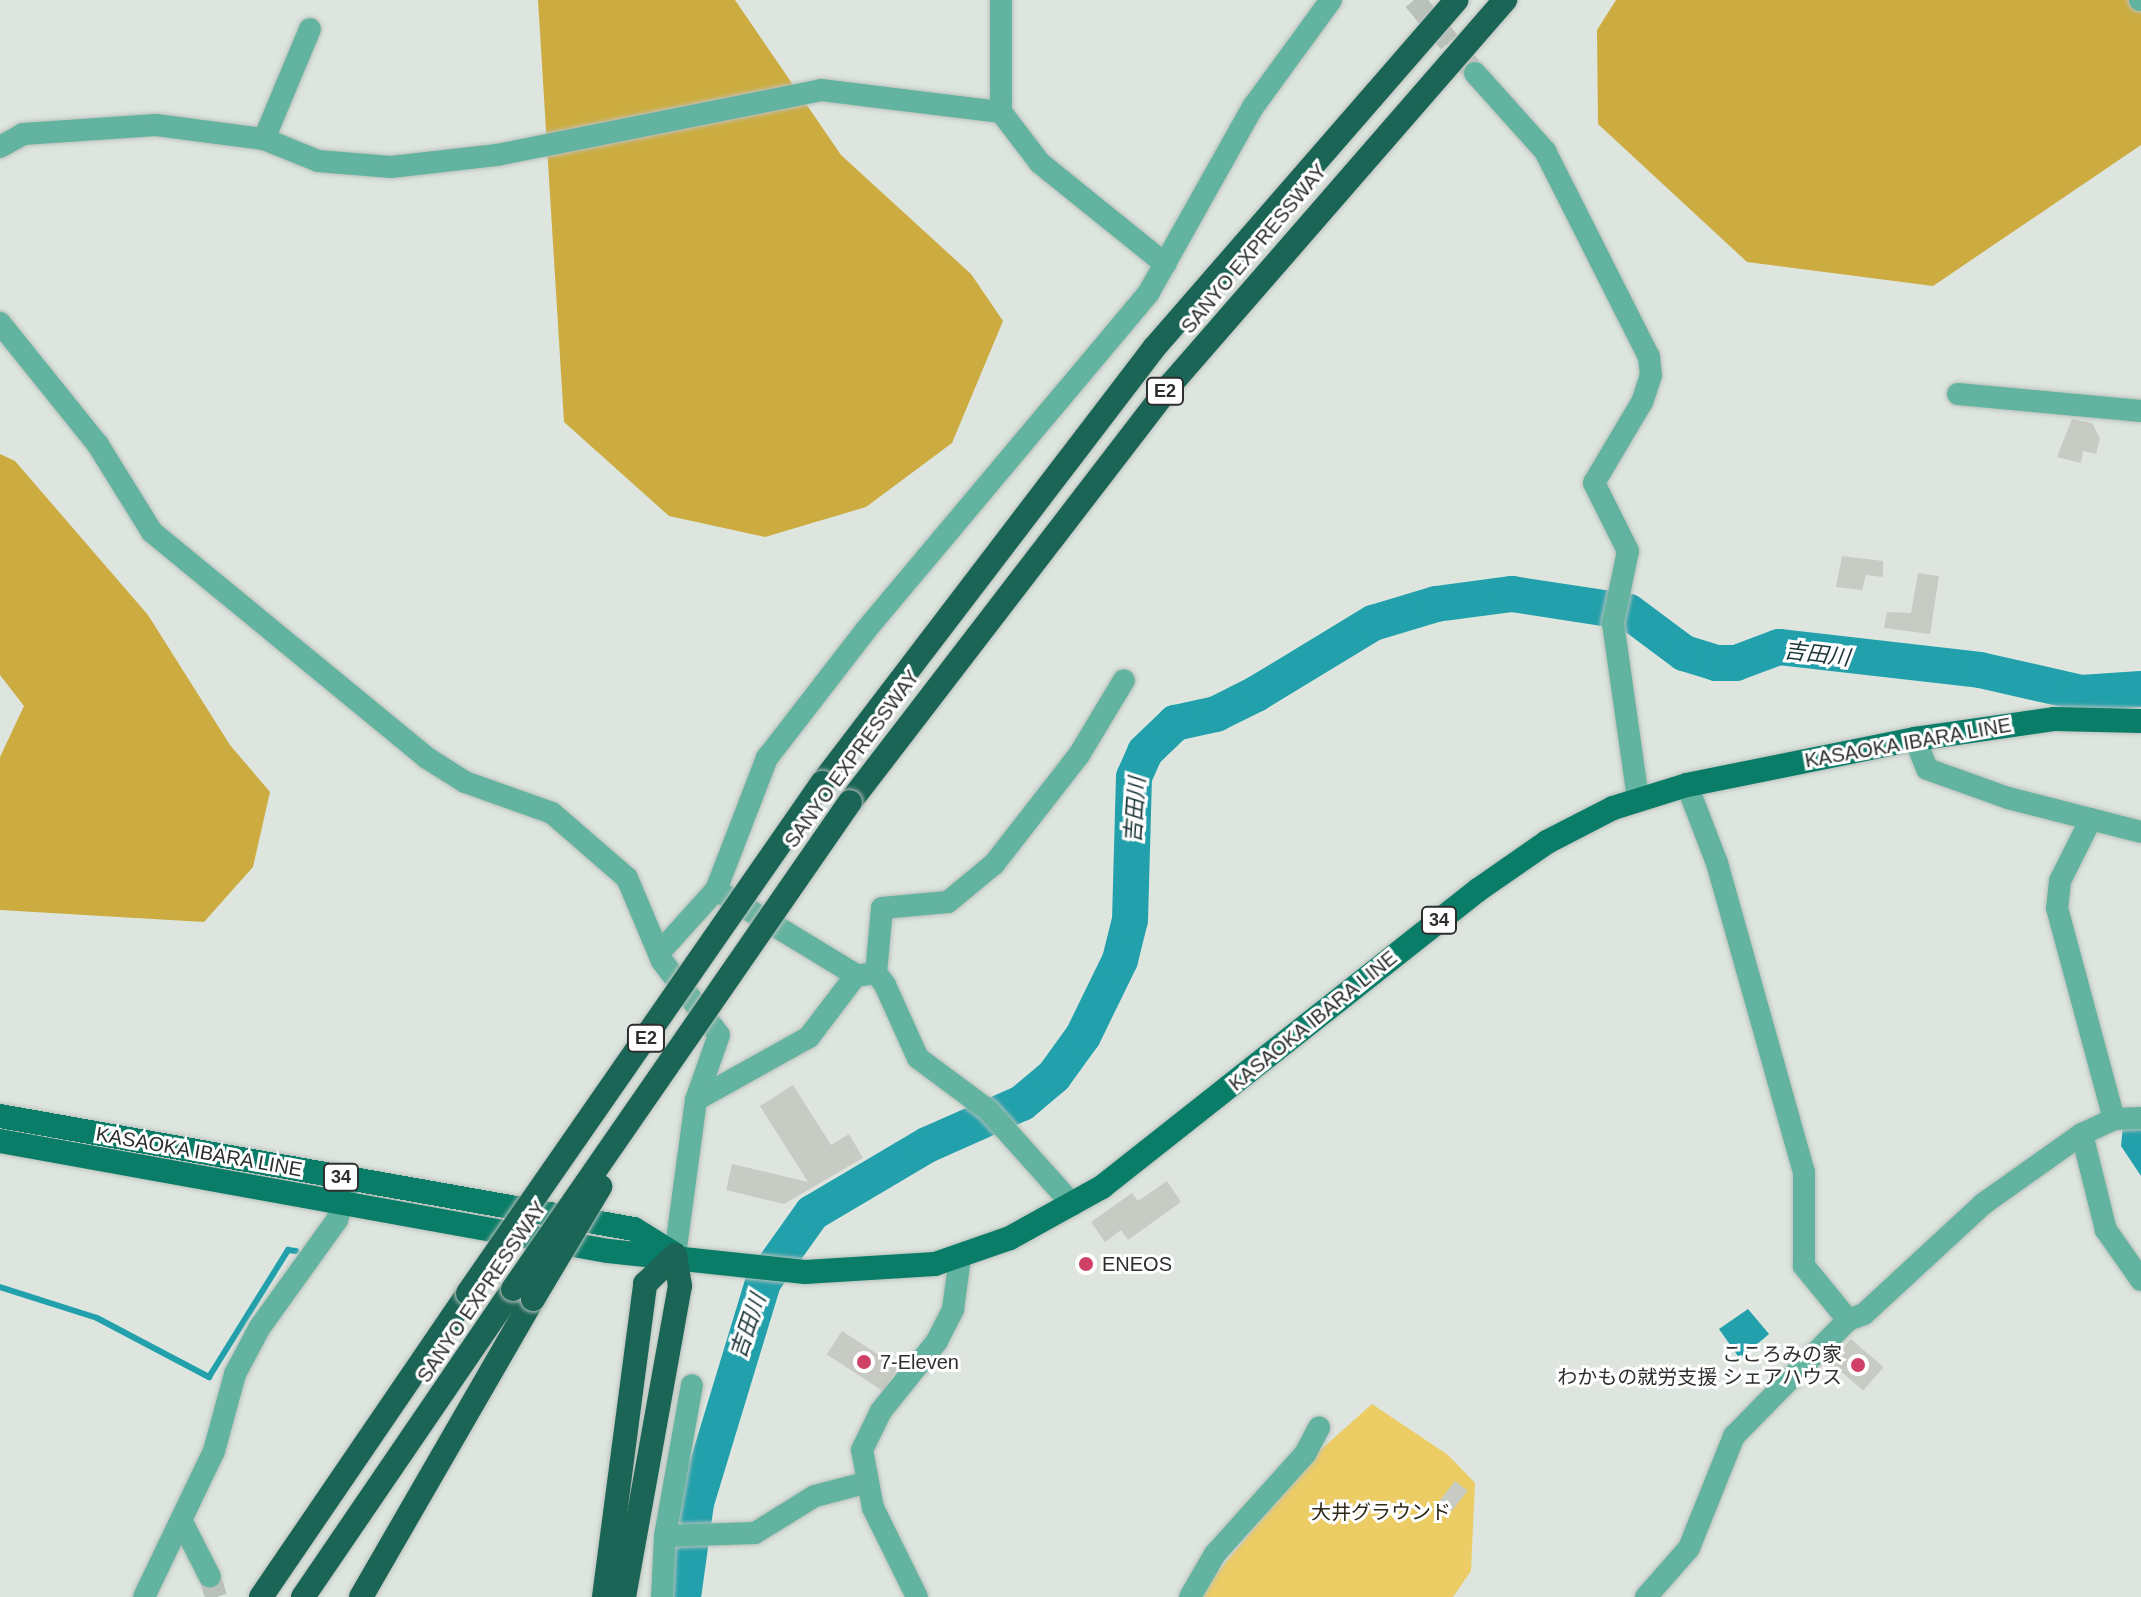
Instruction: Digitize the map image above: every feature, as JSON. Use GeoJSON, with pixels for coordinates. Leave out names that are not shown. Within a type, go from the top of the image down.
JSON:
{"type":"FeatureCollection","features":[{"type":"Feature","properties":{"kind":"highway","name":"SANYO EXPRESSWAY"},"geometry":{"type":"LineString","coordinates":[[261,1597],[822,783],[1154,348],[1456,0]]}},
{"type":"Feature","properties":{"kind":"highway","name":"SANYO EXPRESSWAY"},"geometry":{"type":"LineString","coordinates":[[303,1597],[523,1294],[723,983],[850,802],[1172,383],[1505,0]]}},
{"type":"Feature","properties":{"kind":"highway"},"geometry":{"type":"LineString","coordinates":[[604,1597],[645,1284],[675,1255]]}},
{"type":"Feature","properties":{"kind":"highway"},"geometry":{"type":"LineString","coordinates":[[624,1597],[680,1286],[675,1255]]}},
{"type":"Feature","properties":{"kind":"highway"},"geometry":{"type":"LineString","coordinates":[[361,1597],[523,1294]]}},
{"type":"Feature","properties":{"kind":"main road","name":"KASAOKA IBARA LINE"},"geometry":{"type":"LineString","coordinates":[[0,1141],[634,1229],[675,1255],[805,1272],[901,1269],[960,1258],[1073,1205],[1146,1155],[1478,890],[1547,842],[1638,798],[1687,785],[1915,739],[2054,719],[2141,721]]}},
{"type":"Feature","properties":{"kind":"main road","name":"KASAOKA IBARA LINE"},"geometry":{"type":"LineString","coordinates":[[0,1116],[346,1190]]}},
{"type":"Feature","properties":{"kind":"street"},"geometry":{"type":"LineString","coordinates":[[1001,0],[1001,112],[1040,163],[1165,264]]}},
{"type":"Feature","properties":{"kind":"street"},"geometry":{"type":"LineString","coordinates":[[659,953],[716,890],[767,758],[874,619],[1149,292],[1253,107],[1331,0]]}},
{"type":"Feature","properties":{"kind":"street"},"geometry":{"type":"LineString","coordinates":[[264,139],[310,29]]}},
{"type":"Feature","properties":{"kind":"street"},"geometry":{"type":"LineString","coordinates":[[1475,73],[1545,151],[1649,357],[1651,375],[1642,402],[1594,483],[1628,551],[1613,623],[1638,798]]}},
{"type":"Feature","properties":{"kind":"street"},"geometry":{"type":"LineString","coordinates":[[0,147],[23,134],[156,125],[264,139],[318,161],[391,167],[497,155],[821,90],[1001,112]]}},
{"type":"Feature","properties":{"kind":"street"},"geometry":{"type":"LineString","coordinates":[[0,323],[98,445],[152,532],[427,758],[465,782],[552,813],[593,844],[627,878],[659,953],[719,1035],[696,1100],[675,1255]]}},
{"type":"Feature","properties":{"kind":"street"},"geometry":{"type":"LineString","coordinates":[[1958,394],[2141,411]]}},
{"type":"Feature","properties":{"kind":"street"},"geometry":{"type":"LineString","coordinates":[[696,1100],[809,1037],[866,974],[882,908],[948,902],[994,864],[1079,755],[1124,680]]}},
{"type":"Feature","properties":{"kind":"street"},"geometry":{"type":"LineString","coordinates":[[1915,739],[1927,769],[2141,832]]}},
{"type":"Feature","properties":{"kind":"street"},"geometry":{"type":"LineString","coordinates":[[1687,785],[1717,863],[1804,1172],[1804,1266],[1848,1320]]}},
{"type":"Feature","properties":{"kind":"street"},"geometry":{"type":"LineString","coordinates":[[2091,819],[2060,881],[2057,908],[2114,1119]]}},
{"type":"Feature","properties":{"kind":"street"},"geometry":{"type":"LineString","coordinates":[[716,890],[866,974],[918,1058],[996,1118],[1073,1205]]}},
{"type":"Feature","properties":{"kind":"street"},"geometry":{"type":"LineString","coordinates":[[1646,1597],[1689,1548],[1734,1436],[1848,1320],[1864,1314],[1983,1204],[2082,1134],[2114,1119],[2141,1118]]}},
{"type":"Feature","properties":{"kind":"street"},"geometry":{"type":"LineString","coordinates":[[2082,1134],[2106,1230],[2141,1280]]}},
{"type":"Feature","properties":{"kind":"street"},"geometry":{"type":"LineString","coordinates":[[144,1597],[183,1524],[214,1451],[235,1374],[346,1190]]}},
{"type":"Feature","properties":{"kind":"street"},"geometry":{"type":"LineString","coordinates":[[917,1597],[865,1483],[864,1437],[937,1341],[953,1309],[960,1258]]}},
{"type":"Feature","properties":{"kind":"street"},"geometry":{"type":"LineString","coordinates":[[662,1597],[692,1385]]}},
{"type":"Feature","properties":{"kind":"street"},"geometry":{"type":"LineString","coordinates":[[1190,1597],[1215,1554],[1305,1454],[1319,1428]]}},
{"type":"Feature","properties":{"kind":"street"},"geometry":{"type":"LineString","coordinates":[[669,1536],[755,1533],[815,1496],[865,1483]]}},
{"type":"Feature","properties":{"kind":"street"},"geometry":{"type":"LineString","coordinates":[[183,1524],[210,1577]]}},
{"type":"Feature","properties":{"kind":"green space","name":"大井グラウンド"},"geometry":{"type":"Polygon","coordinates":[[[1372,1404],[1448,1455],[1475,1483],[1471,1571],[1453,1597],[1197,1597],[1316,1454],[1372,1404]]]}},
{"type":"Feature","properties":{"kind":"shaded area"},"geometry":{"type":"Polygon","coordinates":[[[538,0],[735,0],[841,155],[971,274],[1003,321],[952,443],[866,507],[765,537],[669,516],[564,422],[538,0]]]}},
{"type":"Feature","properties":{"kind":"shaded area"},"geometry":{"type":"Polygon","coordinates":[[[1616,0],[2141,0],[2141,145],[1933,286],[1747,262],[1598,124],[1597,30],[1616,0]]]}},
{"type":"Feature","properties":{"kind":"shaded area"},"geometry":{"type":"Polygon","coordinates":[[[0,454],[15,461],[148,615],[230,745],[270,792],[253,867],[204,922],[0,910],[0,757],[24,706],[0,675],[0,454]]]}},
{"type":"Feature","properties":{"kind":"water"},"geometry":{"type":"Polygon","coordinates":[[[2123,1126],[2141,1128],[2141,1176],[2121,1146],[2123,1126]]]}},
{"type":"Feature","properties":{"kind":"water"},"geometry":{"type":"Polygon","coordinates":[[[1748,1309],[1769,1334],[1740,1359],[1719,1329],[1748,1309]]]}},
{"type":"Feature","properties":{"kind":"building"},"geometry":{"type":"Polygon","coordinates":[[[2072,419],[2092,423],[2100,438],[2096,454],[2083,451],[2081,463],[2057,457],[2072,419]]]}},
{"type":"Feature","properties":{"kind":"building"},"geometry":{"type":"Polygon","coordinates":[[[1842,556],[1883,561],[1883,577],[1866,575],[1862,590],[1836,587],[1842,556]]]}},
{"type":"Feature","properties":{"kind":"building"},"geometry":{"type":"Polygon","coordinates":[[[1918,573],[1939,576],[1930,634],[1884,628],[1887,612],[1911,613],[1918,573]]]}},
{"type":"Feature","properties":{"kind":"building"},"geometry":{"type":"Polygon","coordinates":[[[793,1085],[831,1145],[849,1134],[863,1158],[784,1204],[726,1190],[732,1164],[808,1182],[760,1106],[793,1085]]]}},
{"type":"Feature","properties":{"kind":"building"},"geometry":{"type":"Polygon","coordinates":[[[1167,1181],[1181,1202],[1128,1240],[1121,1230],[1105,1242],[1091,1222],[1132,1193],[1138,1201],[1167,1181]]]}},
{"type":"Feature","properties":{"kind":"building","name":"7-Eleven"},"geometry":{"type":"Polygon","coordinates":[[[842,1331],[898,1367],[883,1391],[827,1354],[842,1331]]]}},
{"type":"Feature","properties":{"kind":"building","name":"こころみの家 わかもの就労支援 シェアハウス"},"geometry":{"type":"Polygon","coordinates":[[[1851,1339],[1883,1367],[1863,1391],[1831,1362],[1851,1339]]]}},
{"type":"Feature","properties":{"kind":"building"},"geometry":{"type":"Polygon","coordinates":[[[1455,1481],[1468,1491],[1452,1511],[1439,1501],[1455,1481]]]}},
{"type":"Feature","properties":{"kind":"waterway","name":"吉田川"},"geometry":{"type":"LineString","coordinates":[[683,1597],[696,1503],[763,1282],[812,1213],[927,1145],[1022,1103],[1054,1076],[1083,1036],[1120,960],[1130,920],[1134,777],[1145,752],[1175,723],[1216,714],[1256,694],[1373,623],[1436,604],[1512,594],[1629,612],[1684,653],[1716,663],[1736,663],[1779,647],[1980,670],[2081,693],[2141,689]]}},
{"type":"Feature","properties":{"kind":"waterway"},"geometry":{"type":"LineString","coordinates":[[0,1287],[97,1318],[209,1377],[288,1250],[296,1251]]}},
{"type":"Feature","properties":{"kind":"tunnel"},"geometry":{"type":"LineString","coordinates":[[1414,0],[1475,73]]}},
{"type":"Feature","properties":{"kind":"tunnel"},"geometry":{"type":"LineString","coordinates":[[210,1577],[216,1597]]}},
{"type":"Feature","properties":{"kind":"place","name":"ENEOS"},"geometry":{"type":"Point","coordinates":[1086,1264]}},
{"type":"Feature","properties":{"kind":"place","name":"7-Eleven"},"geometry":{"type":"Point","coordinates":[864,1362]}},
{"type":"Feature","properties":{"kind":"place","name":"こころみの家 わかもの就労支援 シェアハウス"},"geometry":{"type":"Point","coordinates":[1858,1365]}}]}
